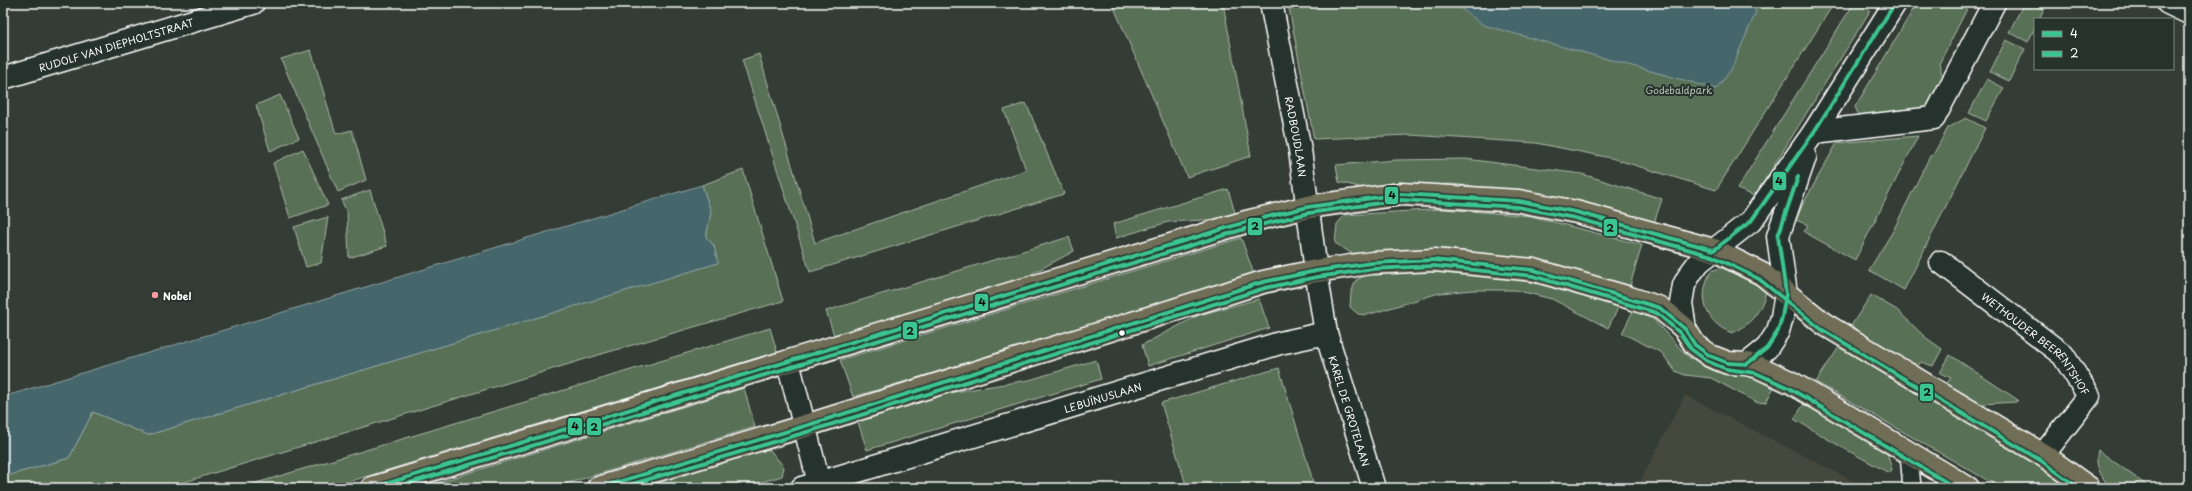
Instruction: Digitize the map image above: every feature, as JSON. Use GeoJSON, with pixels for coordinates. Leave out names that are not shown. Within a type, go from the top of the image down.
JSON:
{"type":"FeatureCollection","features":[{"type":"Feature","properties":{"kind":"main road"},"geometry":{"type":"LineString","coordinates":[[372,488],[1246,222],[1308,207],[1401,194],[1519,202],[1576,212],[1714,250],[1762,274],[1824,324],[2044,455],[2089,488]]}},
{"type":"Feature","properties":{"kind":"main road"},"geometry":{"type":"LineString","coordinates":[[598,488],[805,426],[1263,282],[1316,271],[1372,263],[1434,260],[1534,270],[1660,308],[1685,329],[1695,345],[1710,356],[1728,362],[1746,364],[1792,383],[1968,488]]}},
{"type":"Feature","properties":{"kind":"street","name":"RUDOLF VAN DIEPHOLTSTRAAT"},"geometry":{"type":"LineString","coordinates":[[3,78],[253,3]]}},
{"type":"Feature","properties":{"kind":"street","name":"RADBOUDLAAN"},"geometry":{"type":"LineString","coordinates":[[1271,3],[1300,150],[1316,271]]}},
{"type":"Feature","properties":{"kind":"street"},"geometry":{"type":"LineString","coordinates":[[1685,329],[1681,303],[1684,284],[1699,262],[1751,221],[1814,132],[1896,3]]}},
{"type":"Feature","properties":{"kind":"street"},"geometry":{"type":"LineString","coordinates":[[1814,132],[1934,118],[1994,3]]}},
{"type":"Feature","properties":{"kind":"street"},"geometry":{"type":"LineString","coordinates":[[2168,3],[2189,13]]}},
{"type":"Feature","properties":{"kind":"street"},"geometry":{"type":"LineString","coordinates":[[1746,364],[1767,348],[1778,331],[1786,294],[1778,236],[1814,132]]}},
{"type":"Feature","properties":{"kind":"street","name":"WETHOUDER BEERENTSHOF"},"geometry":{"type":"LineString","coordinates":[[1941,262],[2063,356],[2089,396],[2044,455]]}},
{"type":"Feature","properties":{"kind":"street"},"geometry":{"type":"LineString","coordinates":[[1316,271],[1326,333]]}},
{"type":"Feature","properties":{"kind":"street","name":"LEBUÏNUSLAAN"},"geometry":{"type":"LineString","coordinates":[[788,362],[805,426],[811,485],[1273,345],[1326,333]]}},
{"type":"Feature","properties":{"kind":"street","name":"KAREL DE GROTELAAN"},"geometry":{"type":"LineString","coordinates":[[1326,333],[1374,488]]}},
{"type":"Feature","properties":{"kind":"lane"},"geometry":{"type":"LineString","coordinates":[[1909,454],[1912,488]]}},
{"type":"Feature","properties":{"kind":"shaded area"},"geometry":{"type":"Polygon","coordinates":[[[1685,395],[1851,480],[1870,488],[1637,488],[1685,395]]]}},
{"type":"Feature","properties":{"kind":"green space"},"geometry":{"type":"Polygon","coordinates":[[[1112,3],[1223,3],[1251,156],[1187,177],[1112,3]]]}},
{"type":"Feature","properties":{"kind":"green space","name":"Godebaldpark"},"geometry":{"type":"Polygon","coordinates":[[[1288,3],[1834,3],[1716,190],[1611,158],[1536,143],[1410,135],[1314,139],[1288,3]]]}},
{"type":"Feature","properties":{"kind":"green space"},"geometry":{"type":"Polygon","coordinates":[[[1854,3],[1861,3],[1870,11],[1755,196],[1737,189],[1854,3]]]}},
{"type":"Feature","properties":{"kind":"green space"},"geometry":{"type":"Polygon","coordinates":[[[1917,3],[1970,3],[1939,64],[1944,81],[1930,103],[1909,116],[1861,120],[1855,107],[1917,3]]]}},
{"type":"Feature","properties":{"kind":"green space"},"geometry":{"type":"Polygon","coordinates":[[[2024,3],[2032,3],[2044,9],[2040,18],[2034,18],[2034,29],[2028,42],[2009,32],[2024,3]]]}},
{"type":"Feature","properties":{"kind":"green space"},"geometry":{"type":"Polygon","coordinates":[[[2006,40],[2025,49],[2009,81],[1990,72],[2006,40]]]}},
{"type":"Feature","properties":{"kind":"green space"},"geometry":{"type":"Polygon","coordinates":[[[311,50],[336,134],[352,130],[366,180],[338,192],[281,59],[311,50]]]}},
{"type":"Feature","properties":{"kind":"green space"},"geometry":{"type":"Polygon","coordinates":[[[759,54],[815,243],[1026,170],[1004,110],[1026,103],[1064,194],[810,272],[742,60],[759,54]]]}},
{"type":"Feature","properties":{"kind":"green space"},"geometry":{"type":"Polygon","coordinates":[[[1987,79],[2004,88],[1986,121],[1969,113],[1987,79]]]}},
{"type":"Feature","properties":{"kind":"green space"},"geometry":{"type":"Polygon","coordinates":[[[280,95],[299,138],[270,151],[256,105],[280,95]]]}},
{"type":"Feature","properties":{"kind":"green space"},"geometry":{"type":"Polygon","coordinates":[[[1966,118],[1985,128],[1904,290],[1869,270],[1893,231],[1930,156],[1933,155],[1948,128],[1966,118]]]}},
{"type":"Feature","properties":{"kind":"green space"},"geometry":{"type":"Polygon","coordinates":[[[1918,136],[1855,260],[1804,232],[1808,225],[1796,220],[1803,204],[1837,143],[1918,136]]]}},
{"type":"Feature","properties":{"kind":"green space"},"geometry":{"type":"Polygon","coordinates":[[[303,149],[328,205],[290,218],[273,163],[303,149]]]}},
{"type":"Feature","properties":{"kind":"green space"},"geometry":{"type":"Polygon","coordinates":[[[1466,159],[1582,174],[1662,199],[1654,223],[1524,192],[1452,184],[1363,188],[1339,182],[1336,165],[1396,160],[1466,159]]]}},
{"type":"Feature","properties":{"kind":"green space"},"geometry":{"type":"Polygon","coordinates":[[[743,170],[783,301],[605,353],[165,488],[3,488],[3,477],[69,458],[93,412],[148,435],[717,263],[714,246],[706,237],[711,212],[702,185],[743,170]]]}},
{"type":"Feature","properties":{"kind":"green space"},"geometry":{"type":"Polygon","coordinates":[[[1228,189],[1235,213],[1220,219],[1168,222],[1116,238],[1113,224],[1228,189]]]}},
{"type":"Feature","properties":{"kind":"green space"},"geometry":{"type":"Polygon","coordinates":[[[370,190],[387,246],[349,258],[347,212],[341,200],[370,190]]]}},
{"type":"Feature","properties":{"kind":"green space"},"geometry":{"type":"Polygon","coordinates":[[[1444,209],[1531,216],[1642,245],[1629,289],[1534,260],[1449,249],[1351,253],[1335,243],[1337,224],[1345,215],[1444,209]]]}},
{"type":"Feature","properties":{"kind":"green space"},"geometry":{"type":"Polygon","coordinates":[[[328,217],[321,263],[306,267],[294,227],[328,217]]]}},
{"type":"Feature","properties":{"kind":"green space"},"geometry":{"type":"Polygon","coordinates":[[[1069,237],[1074,251],[1022,279],[834,335],[826,311],[1069,237]]]}},
{"type":"Feature","properties":{"kind":"green space"},"geometry":{"type":"Polygon","coordinates":[[[1241,238],[1255,277],[853,397],[840,360],[1241,238]]]}},
{"type":"Feature","properties":{"kind":"green space"},"geometry":{"type":"Polygon","coordinates":[[[1720,268],[1734,270],[1746,275],[1761,286],[1766,292],[1764,299],[1754,317],[1744,326],[1732,333],[1715,323],[1706,308],[1704,299],[1707,281],[1711,271],[1720,268]]]}},
{"type":"Feature","properties":{"kind":"green space"},"geometry":{"type":"Polygon","coordinates":[[[1455,271],[1501,275],[1620,304],[1608,328],[1552,299],[1515,290],[1474,290],[1439,293],[1367,315],[1358,314],[1350,307],[1351,293],[1356,280],[1374,272],[1455,271]]]}},
{"type":"Feature","properties":{"kind":"green space"},"geometry":{"type":"Polygon","coordinates":[[[1871,295],[1897,310],[1925,337],[1942,349],[1933,366],[1921,362],[1916,368],[1849,329],[1871,295]]]}},
{"type":"Feature","properties":{"kind":"green space"},"geometry":{"type":"Polygon","coordinates":[[[1259,299],[1269,328],[1148,366],[1142,345],[1199,315],[1259,299]]]}},
{"type":"Feature","properties":{"kind":"green space"},"geometry":{"type":"Polygon","coordinates":[[[1634,309],[1653,319],[1688,357],[1711,367],[1728,369],[1776,383],[1766,402],[1758,403],[1711,378],[1685,375],[1675,371],[1662,353],[1622,333],[1634,309]]]}},
{"type":"Feature","properties":{"kind":"green space"},"geometry":{"type":"Polygon","coordinates":[[[770,328],[777,352],[328,488],[240,488],[770,328]]]}},
{"type":"Feature","properties":{"kind":"green space"},"geometry":{"type":"Polygon","coordinates":[[[1839,347],[2039,464],[2074,488],[2001,488],[1816,382],[1839,347]]]}},
{"type":"Feature","properties":{"kind":"green space"},"geometry":{"type":"Polygon","coordinates":[[[1950,355],[2018,400],[2016,402],[1982,404],[1944,386],[1951,378],[1940,373],[1950,355]]]}},
{"type":"Feature","properties":{"kind":"green space"},"geometry":{"type":"Polygon","coordinates":[[[1096,360],[1101,379],[867,450],[857,419],[930,396],[1029,380],[1096,360]]]}},
{"type":"Feature","properties":{"kind":"green space"},"geometry":{"type":"Polygon","coordinates":[[[1279,368],[1315,488],[1187,488],[1161,403],[1279,368]]]}},
{"type":"Feature","properties":{"kind":"green space"},"geometry":{"type":"Polygon","coordinates":[[[744,388],[755,427],[552,488],[420,488],[744,388]]]}},
{"type":"Feature","properties":{"kind":"green space"},"geometry":{"type":"Polygon","coordinates":[[[1806,401],[1886,449],[1892,470],[1889,473],[1794,419],[1806,401]]]}},
{"type":"Feature","properties":{"kind":"green space"},"geometry":{"type":"Polygon","coordinates":[[[770,450],[784,467],[782,476],[742,488],[630,488],[752,451],[770,450]]]}},
{"type":"Feature","properties":{"kind":"green space"},"geometry":{"type":"Polygon","coordinates":[[[2098,450],[2150,488],[2110,488],[2099,470],[2097,461],[2098,450]]]}},
{"type":"Feature","properties":{"kind":"water"},"geometry":{"type":"Polygon","coordinates":[[[1454,3],[1751,3],[1756,12],[1731,70],[1716,89],[1483,25],[1454,3]]]}},
{"type":"Feature","properties":{"kind":"water"},"geometry":{"type":"Polygon","coordinates":[[[702,185],[711,212],[706,237],[714,246],[718,263],[148,435],[93,412],[69,458],[3,477],[3,397],[702,185]]]}},
{"type":"Feature","properties":{"kind":"transit line","name":"4"},"geometry":{"type":"LineString","coordinates":[[372,488],[1246,222],[1308,207],[1401,194],[1519,201],[1576,212],[1714,250],[1751,221],[1814,132],[1895,3]]}},
{"type":"Feature","properties":{"kind":"transit line","name":"4"},"geometry":{"type":"LineString","coordinates":[[598,488],[805,426],[1263,282],[1316,271],[1372,263],[1434,260],[1534,270],[1660,308],[1685,329],[1695,345],[1710,356],[1728,363],[1747,364],[1767,348],[1778,331],[1782,317],[1786,294],[1778,236],[1798,177]]}},
{"type":"Feature","properties":{"kind":"transit line","name":"2"},"geometry":{"type":"LineString","coordinates":[[393,488],[1248,228],[1309,213],[1401,200],[1518,207],[1575,218],[1712,256],[1759,279],[1821,329],[2040,460],[2079,488]]}},
{"type":"Feature","properties":{"kind":"transit line","name":"2"},"geometry":{"type":"LineString","coordinates":[[619,488],[807,432],[1265,288],[1317,277],[1373,269],[1434,266],[1533,276],[1657,313],[1680,333],[1691,349],[1707,361],[1726,369],[1756,373],[1789,388],[1956,488]]}},
{"type":"Feature","properties":{"kind":"place","name":"Nobel"},"geometry":{"type":"Point","coordinates":[155,295]}}]}
